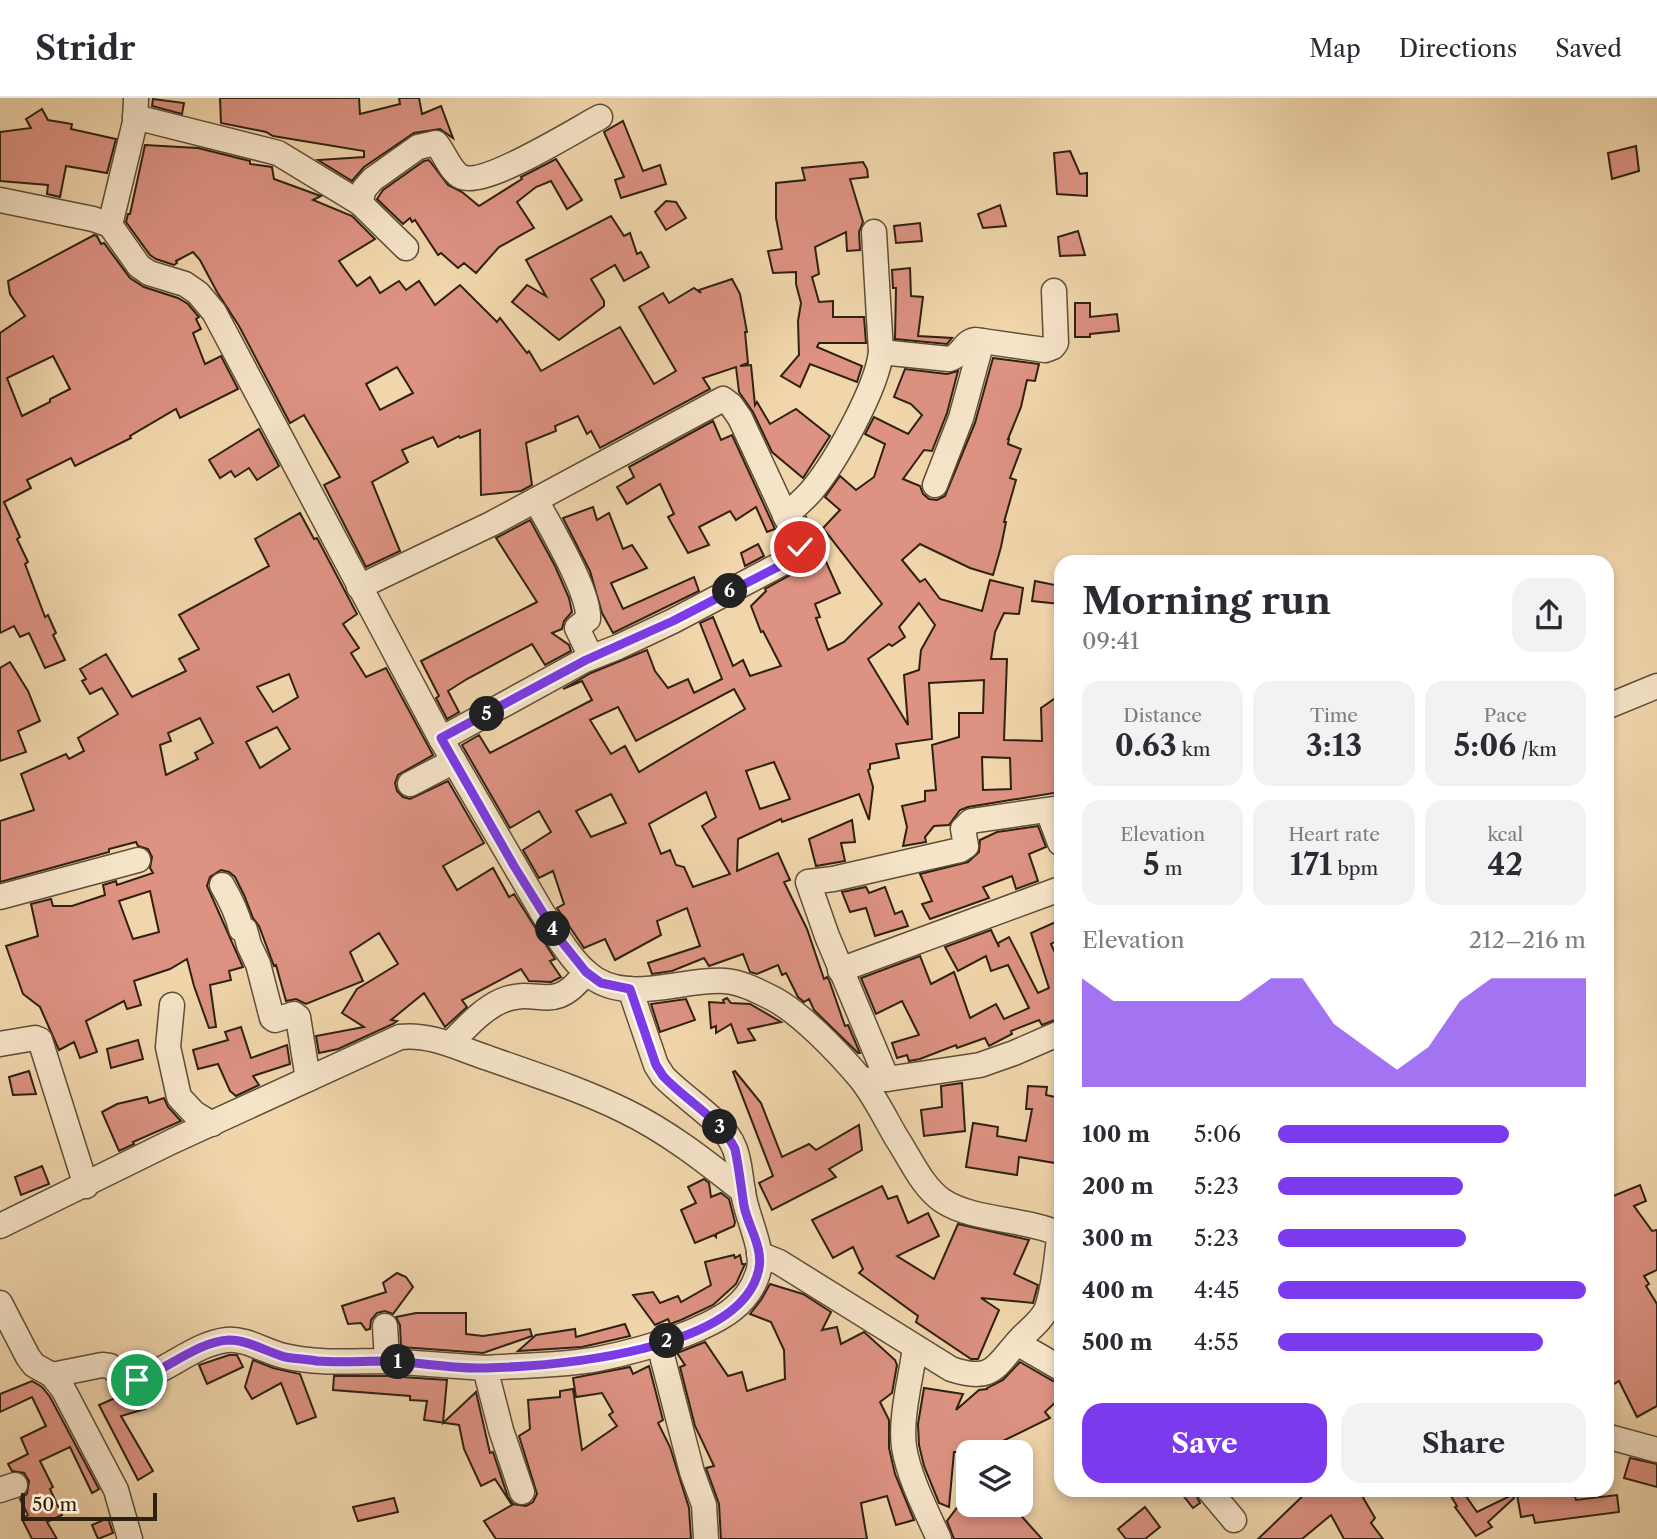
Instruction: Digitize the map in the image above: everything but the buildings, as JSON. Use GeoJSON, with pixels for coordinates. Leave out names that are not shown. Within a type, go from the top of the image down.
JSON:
{"type":"FeatureCollection","features":[{"type":"Feature","properties":{"kind":"street"},"geometry":{"type":"LineString","coordinates":[[110,225],[135,113],[278,153],[360,203],[406,248]]}},
{"type":"Feature","properties":{"kind":"street"},"geometry":{"type":"LineString","coordinates":[[360,203],[368,183],[418,147],[436,143],[456,174],[466,179],[502,170],[600,117]]}},
{"type":"Feature","properties":{"kind":"street"},"geometry":{"type":"LineString","coordinates":[[0,200],[110,225],[139,266],[149,273],[185,284],[198,293],[214,312],[441,738],[547,920],[586,972],[601,983],[630,989],[726,981],[747,986],[793,1010],[861,1079],[924,1182],[942,1200],[971,1213],[1016,1220],[1054,1231]]}},
{"type":"Feature","properties":{"kind":"street"},"geometry":{"type":"LineString","coordinates":[[785,516],[806,497],[828,467],[862,408],[877,372],[881,352],[874,232]]}},
{"type":"Feature","properties":{"kind":"street"},"geometry":{"type":"LineString","coordinates":[[881,352],[949,359],[958,356],[971,340],[1045,350],[1054,347],[1054,291]]}},
{"type":"Feature","properties":{"kind":"street"},"geometry":{"type":"LineString","coordinates":[[935,485],[961,418],[982,341]]}},
{"type":"Feature","properties":{"kind":"street"},"geometry":{"type":"LineString","coordinates":[[359,587],[536,500],[723,399],[740,418],[800,547],[798,555],[679,617],[591,657],[441,738]]}},
{"type":"Feature","properties":{"kind":"street"},"geometry":{"type":"LineString","coordinates":[[536,500],[575,575],[586,604],[588,619],[577,628],[591,657]]}},
{"type":"Feature","properties":{"kind":"street"},"geometry":{"type":"LineString","coordinates":[[1614,704],[1657,686]]}},
{"type":"Feature","properties":{"kind":"street"},"geometry":{"type":"LineString","coordinates":[[410,784],[454,761]]}},
{"type":"Feature","properties":{"kind":"street"},"geometry":{"type":"LineString","coordinates":[[887,1079],[840,970],[808,882],[833,879],[960,850],[966,846],[963,829],[971,821],[1054,810]]}},
{"type":"Feature","properties":{"kind":"street"},"geometry":{"type":"LineString","coordinates":[[0,897],[138,860]]}},
{"type":"Feature","properties":{"kind":"street"},"geometry":{"type":"LineString","coordinates":[[222,885],[232,910],[237,914],[241,929],[245,930],[248,945],[258,964],[273,1020],[294,1014],[298,1017],[308,1080]]}},
{"type":"Feature","properties":{"kind":"street"},"geometry":{"type":"LineString","coordinates":[[840,970],[1054,890]]}},
{"type":"Feature","properties":{"kind":"street"},"geometry":{"type":"LineString","coordinates":[[450,1044],[474,1020],[501,1001],[558,996],[574,989],[586,972]]}},
{"type":"Feature","properties":{"kind":"street"},"geometry":{"type":"LineString","coordinates":[[52,1375],[102,1365],[110,1366],[127,1381],[137,1380],[227,1340],[285,1357],[320,1361],[387,1361],[485,1368],[596,1359],[659,1344],[715,1323],[737,1308],[750,1291],[759,1268],[759,1254],[745,1208],[735,1149],[723,1130],[663,1076],[656,1065],[630,989]]}},
{"type":"Feature","properties":{"kind":"street"},"geometry":{"type":"LineString","coordinates":[[172,1005],[168,1047],[178,1097],[194,1113],[212,1124]]}},
{"type":"Feature","properties":{"kind":"street"},"geometry":{"type":"LineString","coordinates":[[0,1226],[212,1124],[400,1037],[411,1035],[450,1044],[624,1110],[681,1143],[743,1191]]}},
{"type":"Feature","properties":{"kind":"street"},"geometry":{"type":"LineString","coordinates":[[861,1079],[887,1079],[980,1065],[1054,1036]]}},
{"type":"Feature","properties":{"kind":"street"},"geometry":{"type":"LineString","coordinates":[[0,1044],[35,1038],[40,1040],[86,1186]]}},
{"type":"Feature","properties":{"kind":"street"},"geometry":{"type":"LineString","coordinates":[[759,1254],[779,1262],[915,1349],[965,1374],[992,1370],[1004,1360],[1017,1342],[1050,1309],[1054,1279]]}},
{"type":"Feature","properties":{"kind":"street"},"geometry":{"type":"LineString","coordinates":[[0,1303],[28,1357],[52,1375],[63,1389],[116,1490],[130,1539]]}},
{"type":"Feature","properties":{"kind":"street"},"geometry":{"type":"LineString","coordinates":[[385,1326],[387,1361]]}},
{"type":"Feature","properties":{"kind":"street"},"geometry":{"type":"LineString","coordinates":[[1017,1342],[1054,1364]]}},
{"type":"Feature","properties":{"kind":"street"},"geometry":{"type":"LineString","coordinates":[[659,1344],[692,1472],[704,1505],[706,1539]]}},
{"type":"Feature","properties":{"kind":"street"},"geometry":{"type":"LineString","coordinates":[[915,1349],[903,1428],[904,1447],[915,1482],[939,1539]]}},
{"type":"Feature","properties":{"kind":"street"},"geometry":{"type":"LineString","coordinates":[[485,1368],[501,1430],[522,1492]]}},
{"type":"Feature","properties":{"kind":"street"},"geometry":{"type":"LineString","coordinates":[[1614,1438],[1657,1450]]}},
{"type":"Feature","properties":{"kind":"street"},"geometry":{"type":"LineString","coordinates":[[1215,1497],[1234,1520]]}},
{"type":"Feature","properties":{"kind":"route"},"geometry":{"type":"LineString","coordinates":[[137,1380],[227,1340],[246,1343],[285,1357],[320,1361],[387,1361],[485,1368],[596,1359],[659,1344],[715,1323],[737,1308],[750,1291],[759,1268],[759,1254],[745,1208],[735,1149],[731,1141],[723,1130],[663,1076],[656,1065],[630,989],[601,983],[586,972],[558,937],[441,738],[591,657],[673,621],[795,558],[801,551],[800,547]]}}]}
